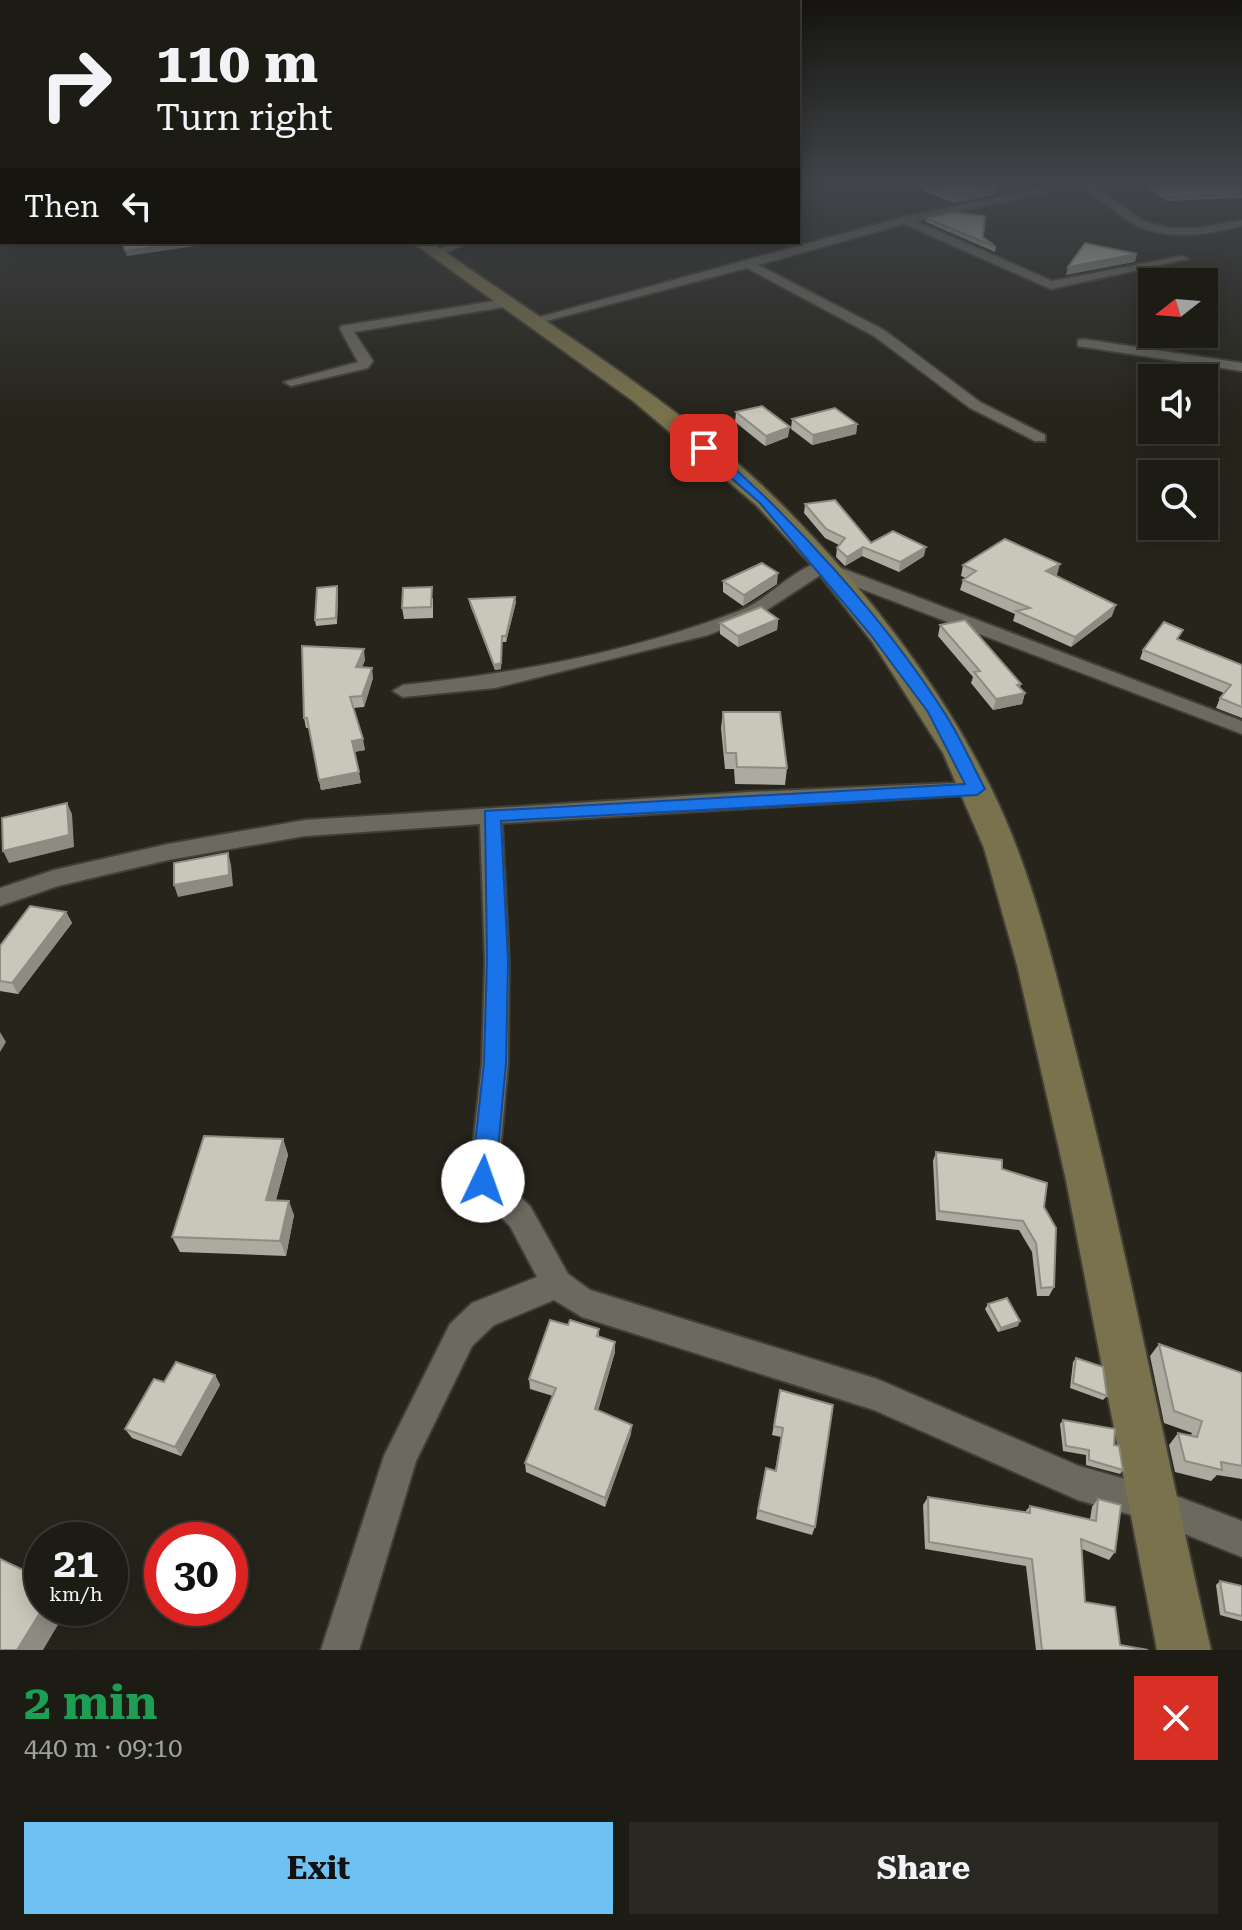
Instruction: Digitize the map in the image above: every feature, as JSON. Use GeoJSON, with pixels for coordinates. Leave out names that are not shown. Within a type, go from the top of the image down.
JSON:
{"type":"FeatureCollection","features":[{"type":"Feature","properties":{"kind":"main road"},"geometry":{"type":"LineString","coordinates":[[459,262],[518,312],[704,448],[765,501],[825,568],[936,711],[977,789],[1018,900],[1074,1114],[1133,1392],[1150,1503],[1184,1650]]}},
{"type":"Feature","properties":{"kind":"street"},"geometry":{"type":"LineString","coordinates":[[291,382],[363,365],[366,361],[346,329],[591,308],[755,262]]}},
{"type":"Feature","properties":{"kind":"street"},"geometry":{"type":"LineString","coordinates":[[999,262],[1051,285],[1167,262]]}},
{"type":"Feature","properties":{"kind":"street"},"geometry":{"type":"LineString","coordinates":[[748,264],[879,333],[975,405],[1040,438]]}},
{"type":"Feature","properties":{"kind":"street"},"geometry":{"type":"LineString","coordinates":[[1083,343],[1242,367]]}},
{"type":"Feature","properties":{"kind":"street"},"geometry":{"type":"LineString","coordinates":[[403,691],[506,680],[701,631],[750,613],[825,568],[1242,728]]}},
{"type":"Feature","properties":{"kind":"street"},"geometry":{"type":"LineString","coordinates":[[0,897],[54,878],[97,868],[305,828],[977,789]]}},
{"type":"Feature","properties":{"kind":"street"},"geometry":{"type":"LineString","coordinates":[[491,816],[497,961],[495,1063],[483,1181],[520,1216],[557,1284],[582,1302],[877,1395],[1078,1483],[1150,1503],[1242,1539]]}},
{"type":"Feature","properties":{"kind":"street"},"geometry":{"type":"LineString","coordinates":[[340,1650],[401,1456],[461,1335],[483,1314],[557,1284]]}},
{"type":"Feature","properties":{"kind":"building"},"geometry":{"type":"Polygon","coordinates":[[[1072,262],[1095,262],[1068,267],[1072,262]]]}},
{"type":"Feature","properties":{"kind":"building"},"geometry":{"type":"Polygon","coordinates":[[[762,406],[790,427],[766,436],[736,412],[762,406]]]}},
{"type":"Feature","properties":{"kind":"building"},"geometry":{"type":"Polygon","coordinates":[[[835,408],[857,424],[813,435],[792,419],[835,408]]]}},
{"type":"Feature","properties":{"kind":"building"},"geometry":{"type":"Polygon","coordinates":[[[835,500],[871,543],[893,531],[926,547],[900,562],[863,547],[847,557],[837,548],[845,538],[826,529],[805,504],[835,500]]]}},
{"type":"Feature","properties":{"kind":"building"},"geometry":{"type":"Polygon","coordinates":[[[1005,539],[1060,564],[1046,571],[1116,605],[1075,637],[1016,611],[1030,608],[963,580],[976,571],[963,565],[1005,539]]]}},
{"type":"Feature","properties":{"kind":"building"},"geometry":{"type":"Polygon","coordinates":[[[762,563],[778,573],[744,595],[723,581],[762,563]]]}},
{"type":"Feature","properties":{"kind":"building"},"geometry":{"type":"Polygon","coordinates":[[[337,586],[336,618],[315,620],[317,588],[337,586]]]}},
{"type":"Feature","properties":{"kind":"building"},"geometry":{"type":"Polygon","coordinates":[[[432,587],[431,607],[402,608],[403,588],[432,587]]]}},
{"type":"Feature","properties":{"kind":"building"},"geometry":{"type":"Polygon","coordinates":[[[515,597],[506,636],[502,636],[501,663],[494,665],[469,599],[515,597]]]}},
{"type":"Feature","properties":{"kind":"building"},"geometry":{"type":"Polygon","coordinates":[[[761,607],[778,619],[738,636],[720,623],[761,607]]]}},
{"type":"Feature","properties":{"kind":"building"},"geometry":{"type":"Polygon","coordinates":[[[965,620],[1021,684],[1017,685],[1025,693],[996,699],[974,672],[980,671],[940,625],[965,620]]]}},
{"type":"Feature","properties":{"kind":"building"},"geometry":{"type":"Polygon","coordinates":[[[1164,622],[1183,630],[1177,639],[1242,665],[1242,707],[1220,698],[1231,685],[1143,650],[1164,622]]]}},
{"type":"Feature","properties":{"kind":"building"},"geometry":{"type":"Polygon","coordinates":[[[302,646],[364,649],[356,667],[372,668],[362,696],[350,697],[363,739],[352,741],[359,772],[319,780],[307,718],[304,718],[302,646]]]}},
{"type":"Feature","properties":{"kind":"building"},"geometry":{"type":"Polygon","coordinates":[[[723,712],[780,712],[787,768],[737,767],[736,753],[726,753],[723,712]]]}},
{"type":"Feature","properties":{"kind":"building"},"geometry":{"type":"Polygon","coordinates":[[[67,803],[69,835],[3,851],[2,818],[67,803]]]}},
{"type":"Feature","properties":{"kind":"building"},"geometry":{"type":"Polygon","coordinates":[[[228,853],[229,875],[174,885],[174,863],[228,853]]]}},
{"type":"Feature","properties":{"kind":"building"},"geometry":{"type":"Polygon","coordinates":[[[30,906],[66,912],[12,983],[0,981],[0,946],[30,906]]]}},
{"type":"Feature","properties":{"kind":"building"},"geometry":{"type":"Polygon","coordinates":[[[204,1136],[283,1139],[266,1200],[289,1201],[280,1241],[172,1237],[204,1136]]]}},
{"type":"Feature","properties":{"kind":"building"},"geometry":{"type":"Polygon","coordinates":[[[936,1152],[1002,1160],[1002,1169],[1047,1183],[1044,1207],[1056,1228],[1054,1287],[1041,1288],[1036,1243],[1023,1221],[939,1211],[936,1152]]]}},
{"type":"Feature","properties":{"kind":"building"},"geometry":{"type":"Polygon","coordinates":[[[1007,1298],[1020,1321],[1001,1328],[988,1304],[1007,1298]]]}},
{"type":"Feature","properties":{"kind":"building"},"geometry":{"type":"Polygon","coordinates":[[[550,1320],[568,1325],[570,1320],[599,1329],[597,1336],[615,1342],[595,1409],[632,1425],[605,1498],[525,1463],[556,1388],[529,1379],[550,1320]]]}},
{"type":"Feature","properties":{"kind":"building"},"geometry":{"type":"Polygon","coordinates":[[[1159,1344],[1242,1373],[1242,1466],[1221,1462],[1222,1470],[1185,1461],[1178,1433],[1197,1437],[1202,1421],[1174,1411],[1159,1344]]]}},
{"type":"Feature","properties":{"kind":"building"},"geometry":{"type":"Polygon","coordinates":[[[1076,1358],[1103,1367],[1107,1396],[1073,1383],[1076,1358]]]}},
{"type":"Feature","properties":{"kind":"building"},"geometry":{"type":"Polygon","coordinates":[[[176,1362],[215,1375],[175,1447],[125,1429],[154,1379],[164,1382],[176,1362]]]}},
{"type":"Feature","properties":{"kind":"building"},"geometry":{"type":"Polygon","coordinates":[[[780,1390],[833,1405],[815,1527],[758,1510],[766,1468],[776,1471],[783,1428],[774,1426],[780,1390]]]}},
{"type":"Feature","properties":{"kind":"building"},"geometry":{"type":"Polygon","coordinates":[[[1063,1420],[1115,1429],[1114,1445],[1119,1446],[1123,1470],[1089,1460],[1089,1450],[1066,1446],[1063,1420]]]}},
{"type":"Feature","properties":{"kind":"building"},"geometry":{"type":"Polygon","coordinates":[[[928,1497],[1030,1513],[1030,1506],[1096,1521],[1098,1499],[1121,1505],[1115,1552],[1081,1539],[1085,1602],[1115,1607],[1120,1645],[1148,1650],[1042,1650],[1032,1559],[929,1542],[928,1497]]]}},
{"type":"Feature","properties":{"kind":"building"},"geometry":{"type":"Polygon","coordinates":[[[0,1559],[24,1570],[24,1626],[32,1626],[17,1650],[0,1650],[0,1559]]]}},
{"type":"Feature","properties":{"kind":"building"},"geometry":{"type":"Polygon","coordinates":[[[1220,1581],[1242,1586],[1242,1616],[1225,1612],[1220,1581]]]}},
{"type":"Feature","properties":{"kind":"route"},"geometry":{"type":"LineString","coordinates":[[483,1181],[482,1165],[495,1063],[497,961],[491,816],[749,799],[893,796],[977,789],[936,711],[876,630],[765,501],[704,448]]}}]}
